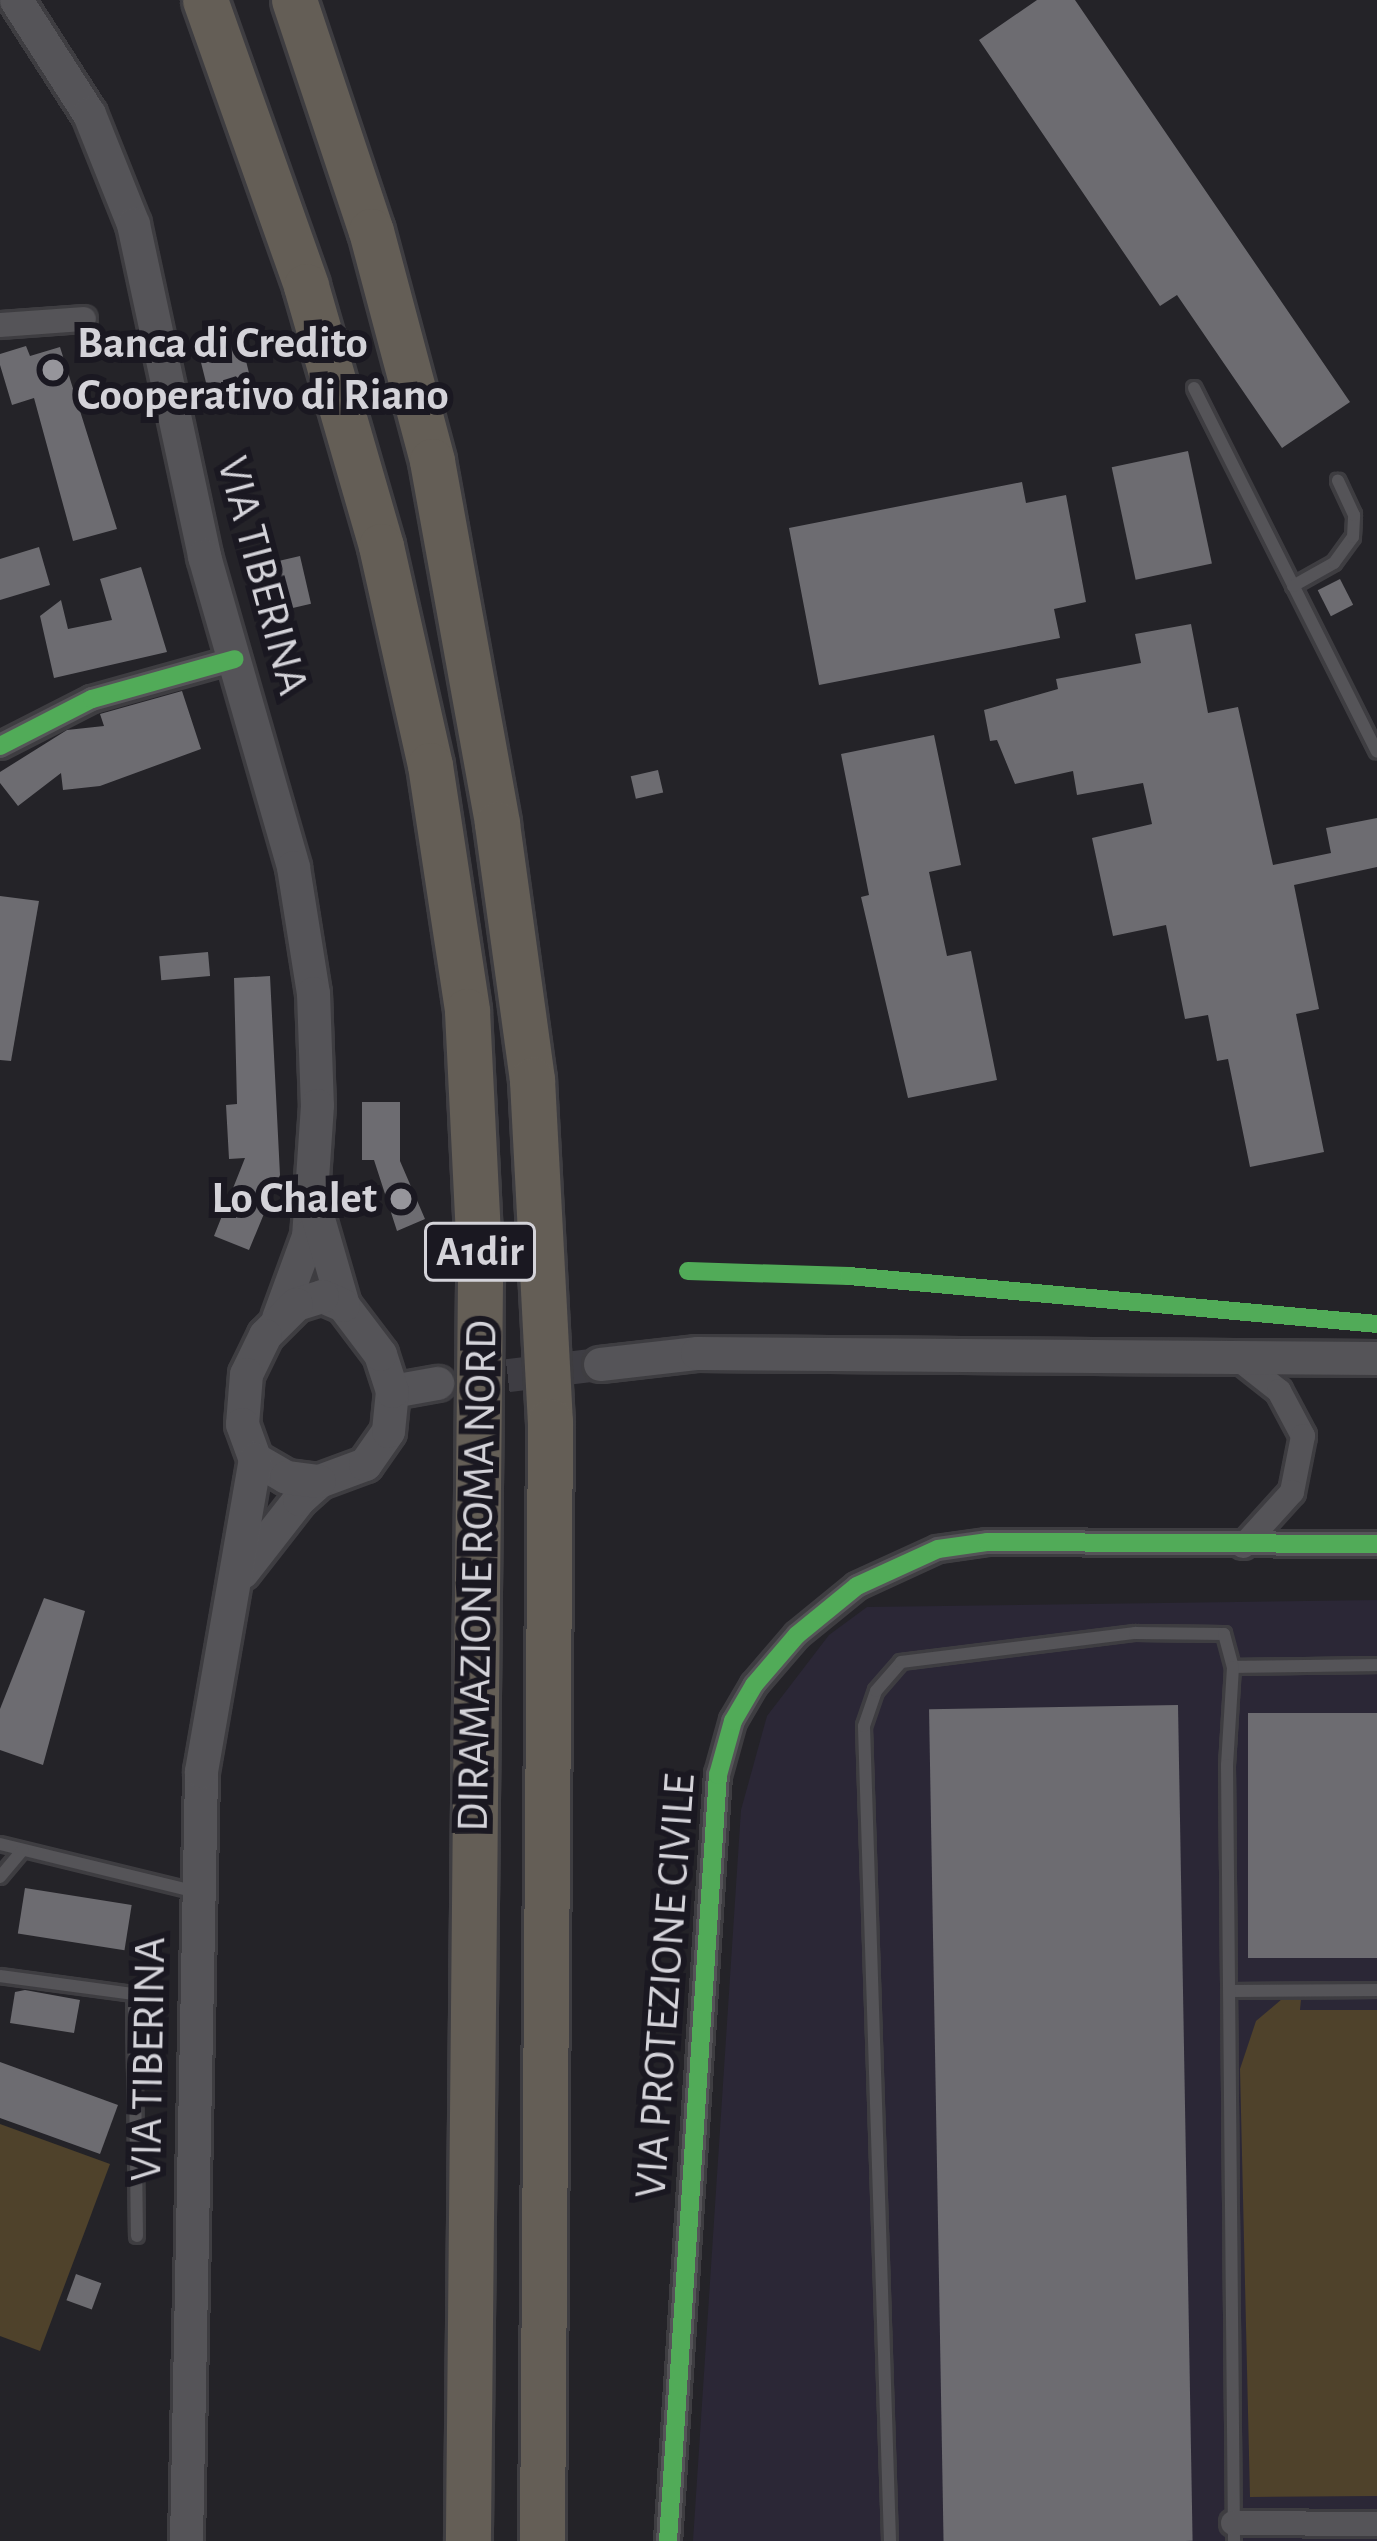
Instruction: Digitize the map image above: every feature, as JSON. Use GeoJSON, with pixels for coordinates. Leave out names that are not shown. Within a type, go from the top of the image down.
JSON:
{"type":"FeatureCollection","features":[{"type":"Feature","properties":{"kind":"highway","name":"DIRAMAZIONE ROMA NORD"},"geometry":{"type":"LineString","coordinates":[[205,0],[306,286],[381,546],[430,765],[466,1011],[481,1281],[469,2541]]}},
{"type":"Feature","properties":{"kind":"highway","name":"DIRAMAZIONE ROMA NORD"},"geometry":{"type":"LineString","coordinates":[[294,0],[371,231],[440,498],[532,1080],[550,1421],[542,2541]]}},
{"type":"Feature","properties":{"kind":"main road","name":"VIA TIBERINA"},"geometry":{"type":"LineString","coordinates":[[16,0],[88,113],[128,207],[204,556],[287,842],[310,973],[318,1087],[313,1202],[298,1274],[278,1318],[254,1354],[243,1390],[242,1424],[256,1459],[204,1736],[186,2541]]}},
{"type":"Feature","properties":{"kind":"main road","name":"VIA TIBERINA"},"geometry":{"type":"LineString","coordinates":[[234,1583],[270,1530],[319,1481],[373,1455],[388,1431],[392,1391],[380,1354],[343,1305],[313,1202]]}},
{"type":"Feature","properties":{"kind":"main road"},"geometry":{"type":"LineString","coordinates":[[278,1318],[311,1297],[343,1305]]}},
{"type":"Feature","properties":{"kind":"main road"},"geometry":{"type":"LineString","coordinates":[[600,1364],[697,1353],[1377,1358]]}},
{"type":"Feature","properties":{"kind":"main road"},"geometry":{"type":"LineString","coordinates":[[392,1391],[437,1383]]}},
{"type":"Feature","properties":{"kind":"main road"},"geometry":{"type":"LineString","coordinates":[[256,1459],[286,1477],[319,1481]]}},
{"type":"Feature","properties":{"kind":"street"},"geometry":{"type":"LineString","coordinates":[[0,325],[84,319]]}},
{"type":"Feature","properties":{"kind":"street"},"geometry":{"type":"LineString","coordinates":[[0,746],[92,700],[235,659]]}},
{"type":"Feature","properties":{"kind":"street"},"geometry":{"type":"LineString","coordinates":[[1236,1357],[1279,1391],[1303,1436],[1292,1492],[1243,1546]]}},
{"type":"Feature","properties":{"kind":"street"},"geometry":{"type":"LineString","coordinates":[[1298,1358],[1377,1377]]}},
{"type":"Feature","properties":{"kind":"street","name":"VIA PROTEZIONE CIVILE"},"geometry":{"type":"LineString","coordinates":[[668,2541],[718,1775],[740,1706],[817,1616],[883,1570],[938,1549],[987,1542],[1377,1544]]}},
{"type":"Feature","properties":{"kind":"street"},"geometry":{"type":"LineString","coordinates":[[1233,2532],[1377,2524]]}},
{"type":"Feature","properties":{"kind":"lane"},"geometry":{"type":"LineString","coordinates":[[1195,388],[1377,752]]}},
{"type":"Feature","properties":{"kind":"lane"},"geometry":{"type":"LineString","coordinates":[[1293,586],[1334,563],[1353,537],[1354,515],[1338,480]]}},
{"type":"Feature","properties":{"kind":"lane"},"geometry":{"type":"LineString","coordinates":[[890,2541],[864,1726],[876,1691],[901,1662],[1135,1633],[1224,1634],[1233,1666],[1227,1765],[1233,1991],[1233,2532]]}},
{"type":"Feature","properties":{"kind":"lane"},"geometry":{"type":"LineString","coordinates":[[1233,1666],[1377,1665]]}},
{"type":"Feature","properties":{"kind":"lane"},"geometry":{"type":"LineString","coordinates":[[0,1844],[198,1892]]}},
{"type":"Feature","properties":{"kind":"lane"},"geometry":{"type":"LineString","coordinates":[[0,1877],[23,1850]]}},
{"type":"Feature","properties":{"kind":"lane"},"geometry":{"type":"LineString","coordinates":[[0,1976],[134,1994],[137,2236]]}},
{"type":"Feature","properties":{"kind":"lane"},"geometry":{"type":"LineString","coordinates":[[1233,1991],[1377,1990]]}},
{"type":"Feature","properties":{"kind":"shaded area"},"geometry":{"type":"Polygon","coordinates":[[[1377,1600],[1377,2541],[693,2541],[741,1810],[767,1716],[829,1635],[867,1607],[1377,1600]]]}},
{"type":"Feature","properties":{"kind":"shaded area"},"geometry":{"type":"Polygon","coordinates":[[[1282,1999],[1301,1999],[1300,2010],[1377,2010],[1377,2496],[1250,2497],[1240,2069],[1256,2021],[1282,1999]]]}},
{"type":"Feature","properties":{"kind":"shaded area"},"geometry":{"type":"Polygon","coordinates":[[[0,2124],[110,2164],[40,2351],[0,2336],[0,2124]]]}},
{"type":"Feature","properties":{"kind":"building"},"geometry":{"type":"Polygon","coordinates":[[[1037,0],[1075,0],[1350,402],[1282,448],[1177,295],[1160,306],[979,40],[1037,0]]]}},
{"type":"Feature","properties":{"kind":"building"},"geometry":{"type":"Polygon","coordinates":[[[240,337],[253,390],[211,401],[197,348],[240,337]]]}},
{"type":"Feature","properties":{"kind":"building"},"geometry":{"type":"Polygon","coordinates":[[[26,346],[30,356],[60,347],[117,529],[73,541],[34,398],[12,405],[0,365],[0,354],[26,346]]]}},
{"type":"Feature","properties":{"kind":"building"},"geometry":{"type":"Polygon","coordinates":[[[1188,451],[1212,563],[1136,580],[1112,467],[1188,451]]]}},
{"type":"Feature","properties":{"kind":"building"},"geometry":{"type":"Polygon","coordinates":[[[1022,482],[1026,503],[1066,495],[1086,602],[1054,609],[1060,638],[819,685],[789,528],[1022,482]]]}},
{"type":"Feature","properties":{"kind":"building"},"geometry":{"type":"Polygon","coordinates":[[[39,547],[50,585],[0,600],[0,559],[39,547]]]}},
{"type":"Feature","properties":{"kind":"building"},"geometry":{"type":"Polygon","coordinates":[[[300,556],[311,604],[280,611],[269,563],[300,556]]]}},
{"type":"Feature","properties":{"kind":"building"},"geometry":{"type":"Polygon","coordinates":[[[141,567],[167,652],[54,678],[40,616],[61,600],[68,629],[112,620],[100,579],[141,567]]]}},
{"type":"Feature","properties":{"kind":"building"},"geometry":{"type":"Polygon","coordinates":[[[1340,579],[1353,605],[1331,616],[1318,590],[1340,579]]]}},
{"type":"Feature","properties":{"kind":"building"},"geometry":{"type":"Polygon","coordinates":[[[1191,624],[1208,713],[1238,707],[1273,865],[1331,853],[1326,828],[1377,818],[1377,867],[1294,885],[1319,1009],[1296,1014],[1324,1152],[1250,1167],[1228,1059],[1217,1061],[1208,1015],[1185,1019],[1166,925],[1113,936],[1092,838],[1152,824],[1143,783],[1077,795],[1073,771],[1015,784],[997,740],[990,741],[984,710],[1058,689],[1056,679],[1141,663],[1135,634],[1191,624]]]}},
{"type":"Feature","properties":{"kind":"building"},"geometry":{"type":"Polygon","coordinates":[[[182,691],[201,749],[100,786],[63,790],[61,773],[18,806],[0,783],[0,772],[67,730],[104,726],[100,714],[182,691]]]}},
{"type":"Feature","properties":{"kind":"building"},"geometry":{"type":"Polygon","coordinates":[[[934,735],[961,865],[929,872],[947,956],[971,951],[997,1080],[908,1098],[861,897],[869,895],[841,754],[934,735]]]}},
{"type":"Feature","properties":{"kind":"building"},"geometry":{"type":"Polygon","coordinates":[[[658,770],[663,792],[636,799],[631,776],[658,770]]]}},
{"type":"Feature","properties":{"kind":"building"},"geometry":{"type":"Polygon","coordinates":[[[0,896],[39,901],[11,1061],[0,1060],[0,896]]]}},
{"type":"Feature","properties":{"kind":"building"},"geometry":{"type":"Polygon","coordinates":[[[208,952],[210,976],[161,980],[159,956],[208,952]]]}},
{"type":"Feature","properties":{"kind":"building"},"geometry":{"type":"Polygon","coordinates":[[[270,976],[280,1175],[249,1250],[214,1236],[245,1158],[229,1159],[226,1105],[237,1104],[234,978],[270,976]]]}},
{"type":"Feature","properties":{"kind":"building"},"geometry":{"type":"Polygon","coordinates":[[[362,1102],[400,1102],[400,1161],[425,1219],[397,1231],[374,1160],[362,1160],[362,1102]]]}},
{"type":"Feature","properties":{"kind":"building"},"geometry":{"type":"Polygon","coordinates":[[[44,1598],[85,1611],[43,1765],[0,1750],[0,1709],[44,1598]]]}},
{"type":"Feature","properties":{"kind":"building"},"geometry":{"type":"Polygon","coordinates":[[[1178,1705],[1193,2541],[944,2541],[929,1709],[1178,1705]]]}},
{"type":"Feature","properties":{"kind":"building"},"geometry":{"type":"Polygon","coordinates":[[[1248,1713],[1377,1713],[1377,1958],[1248,1958],[1248,1713]]]}},
{"type":"Feature","properties":{"kind":"building"},"geometry":{"type":"Polygon","coordinates":[[[25,1888],[132,1905],[124,1950],[18,1933],[25,1888]]]}},
{"type":"Feature","properties":{"kind":"building"},"geometry":{"type":"Polygon","coordinates":[[[15,1992],[80,2000],[74,2033],[10,2023],[15,1992]]]}},
{"type":"Feature","properties":{"kind":"building"},"geometry":{"type":"Polygon","coordinates":[[[0,2062],[118,2105],[100,2154],[0,2118],[0,2062]]]}},
{"type":"Feature","properties":{"kind":"building"},"geometry":{"type":"Polygon","coordinates":[[[76,2274],[101,2283],[92,2310],[66,2300],[76,2274]]]}},
{"type":"Feature","properties":{"kind":"tunnel"},"geometry":{"type":"LineString","coordinates":[[459,1381],[600,1364]]}},
{"type":"Feature","properties":{"kind":"cycle path"},"geometry":{"type":"LineString","coordinates":[[0,746],[92,699],[235,659]]}},
{"type":"Feature","properties":{"kind":"cycle path"},"geometry":{"type":"LineString","coordinates":[[688,1271],[849,1276],[1377,1324]]}},
{"type":"Feature","properties":{"kind":"cycle path"},"geometry":{"type":"LineString","coordinates":[[668,2541],[718,1775],[733,1721],[754,1685],[797,1635],[857,1586],[938,1549],[987,1542],[1377,1544]]}},
{"type":"Feature","properties":{"kind":"place","name":"Banca di Credito Cooperativo di Riano"},"geometry":{"type":"Point","coordinates":[53,370]}},
{"type":"Feature","properties":{"kind":"place","name":"Lo Chalet"},"geometry":{"type":"Point","coordinates":[401,1199]}}]}
